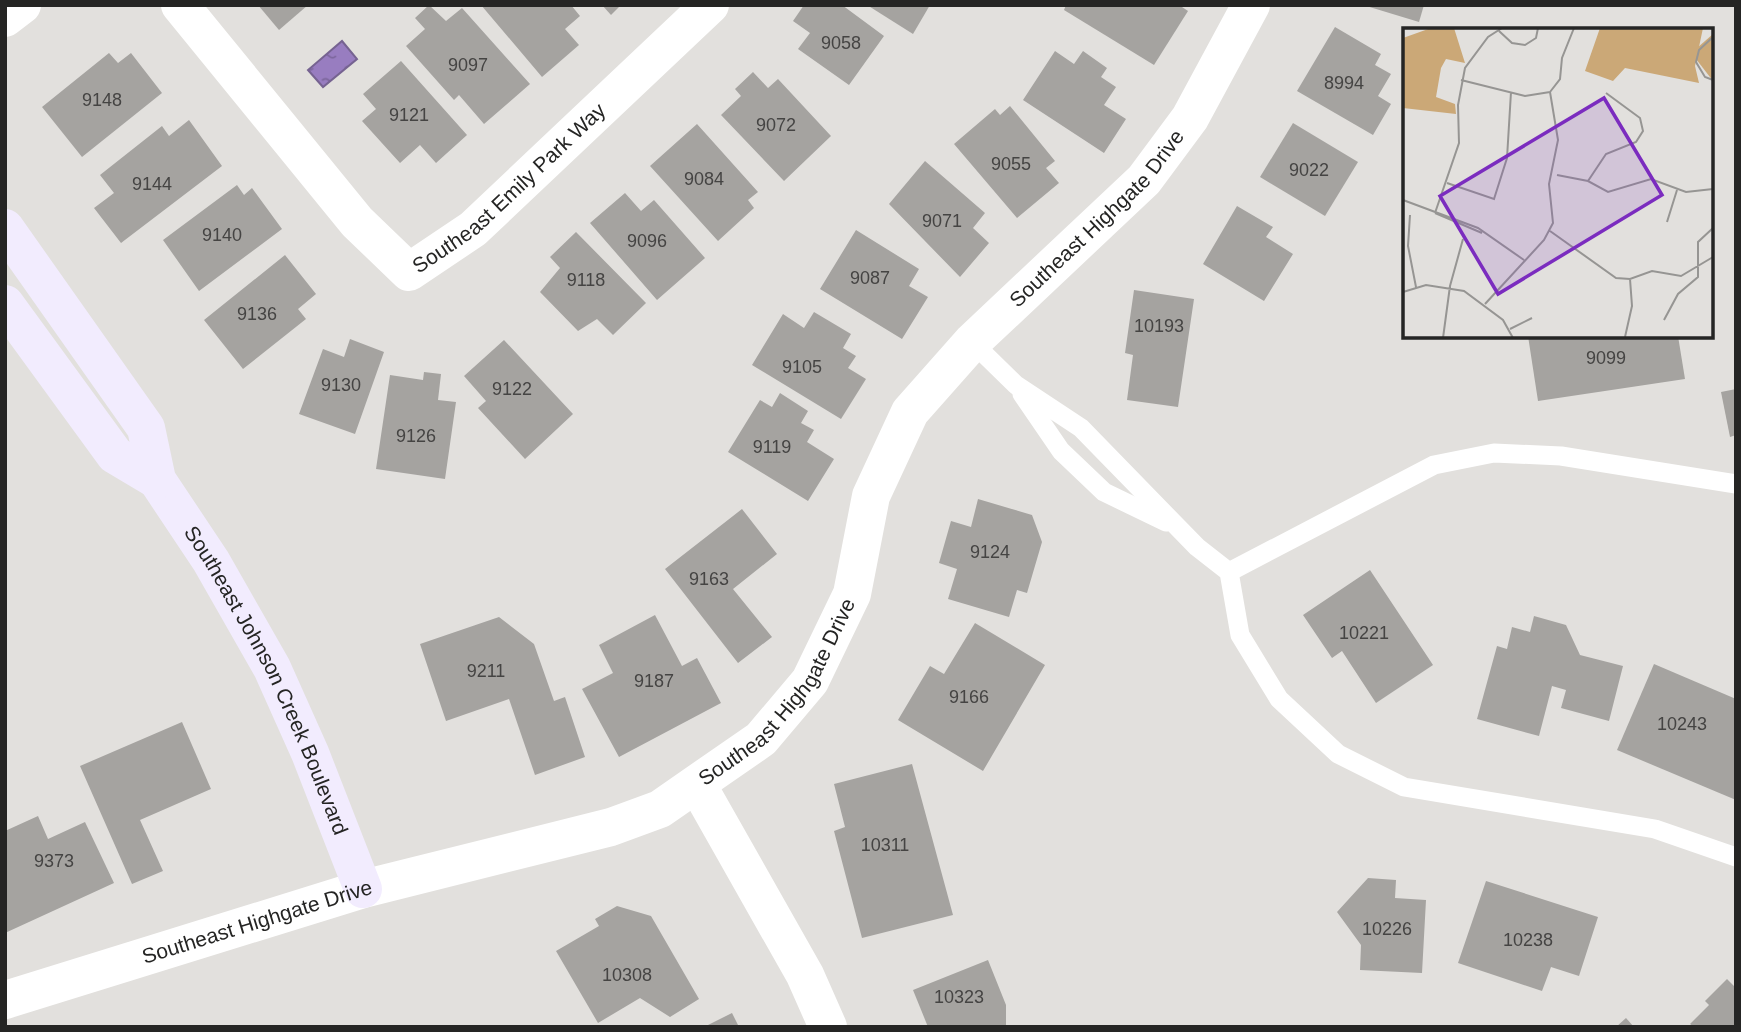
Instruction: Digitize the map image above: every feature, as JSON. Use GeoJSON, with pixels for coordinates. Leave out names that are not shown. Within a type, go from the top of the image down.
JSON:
{"type":"FeatureCollection","features":[{"type":"Feature","properties":{"kind":"street"},"geometry":{"type":"LineString","coordinates":[[5,18],[23,5]]}},
{"type":"Feature","properties":{"kind":"street","name":"Southeast Emily Park Way"},"geometry":{"type":"LineString","coordinates":[[180,5],[357,222],[410,272],[473,229],[710,5]]}},
{"type":"Feature","properties":{"kind":"street","name":"Southeast Highgate Drive"},"geometry":{"type":"LineString","coordinates":[[5,1000],[363,889],[611,827],[660,808],[698,786],[761,739],[810,681],[852,594],[872,496],[910,412],[972,342],[1144,180],[1189,118],[1251,5]]}},
{"type":"Feature","properties":{"kind":"street","name":"Southeast Johnson Creek Boulevard"},"geometry":{"type":"LineString","coordinates":[[5,228],[146,428],[157,480],[211,561],[272,668],[310,753],[363,889]]}},
{"type":"Feature","properties":{"kind":"street","name":"Southeast Johnson Creek Boulevard"},"geometry":{"type":"LineString","coordinates":[[5,304],[115,455],[157,480]]}},
{"type":"Feature","properties":{"kind":"street"},"geometry":{"type":"LineString","coordinates":[[698,786],[799,964],[828,1027]]}},
{"type":"Feature","properties":{"kind":"lane"},"geometry":{"type":"LineString","coordinates":[[972,342],[1016,385],[1080,428],[1177,526],[1229,572],[1240,635],[1279,699],[1338,754],[1404,787],[1655,829],[1736,857]]}},
{"type":"Feature","properties":{"kind":"lane"},"geometry":{"type":"LineString","coordinates":[[1016,385],[1061,451],[1104,492],[1177,526]]}},
{"type":"Feature","properties":{"kind":"lane"},"geometry":{"type":"LineString","coordinates":[[1229,572],[1434,465],[1494,453],[1561,456],[1736,484]]}},
{"type":"Feature","properties":{"kind":"water"},"geometry":{"type":"Polygon","coordinates":[[[342,41],[357,59],[323,87],[308,70],[342,41]]]}},
{"type":"Feature","properties":{"kind":"building"},"geometry":{"type":"Polygon","coordinates":[[[258,5],[308,5],[279,30],[258,5]]]}},
{"type":"Feature","properties":{"kind":"building"},"geometry":{"type":"Polygon","coordinates":[[[429,5],[446,21],[462,8],[530,84],[484,124],[459,95],[454,100],[406,46],[425,29],[415,18],[429,5]]]}},
{"type":"Feature","properties":{"kind":"building"},"geometry":{"type":"Polygon","coordinates":[[[481,5],[571,5],[580,16],[565,29],[579,45],[542,77],[481,5]]]}},
{"type":"Feature","properties":{"kind":"building"},"geometry":{"type":"Polygon","coordinates":[[[602,5],[621,5],[611,15],[602,5]]]}},
{"type":"Feature","properties":{"kind":"building"},"geometry":{"type":"Polygon","coordinates":[[[804,5],[842,5],[884,36],[849,85],[798,49],[810,33],[793,21],[804,5]]]}},
{"type":"Feature","properties":{"kind":"building"},"geometry":{"type":"Polygon","coordinates":[[[867,5],[930,5],[913,34],[867,5]]]}},
{"type":"Feature","properties":{"kind":"building"},"geometry":{"type":"Polygon","coordinates":[[[1066,5],[1179,5],[1188,11],[1154,65],[1064,10],[1066,5]]]}},
{"type":"Feature","properties":{"kind":"building"},"geometry":{"type":"Polygon","coordinates":[[[1363,5],[1424,5],[1419,22],[1363,5]]]}},
{"type":"Feature","properties":{"kind":"building"},"geometry":{"type":"Polygon","coordinates":[[[1335,27],[1381,54],[1375,65],[1391,74],[1378,96],[1391,104],[1373,135],[1297,91],[1335,27]]]}},
{"type":"Feature","properties":{"kind":"building"},"geometry":{"type":"Polygon","coordinates":[[[1055,51],[1074,64],[1083,51],[1107,68],[1101,77],[1116,87],[1104,105],[1126,119],[1104,153],[1023,100],[1055,51]]]}},
{"type":"Feature","properties":{"kind":"building"},"geometry":{"type":"Polygon","coordinates":[[[109,53],[118,63],[131,53],[162,93],[82,157],[42,107],[109,53]]]}},
{"type":"Feature","properties":{"kind":"building"},"geometry":{"type":"Polygon","coordinates":[[[401,61],[467,135],[436,163],[420,145],[400,163],[362,121],[376,109],[363,94],[401,61]]]}},
{"type":"Feature","properties":{"kind":"building"},"geometry":{"type":"Polygon","coordinates":[[[753,72],[768,88],[778,79],[831,136],[784,181],[721,115],[741,96],[735,89],[753,72]]]}},
{"type":"Feature","properties":{"kind":"building"},"geometry":{"type":"Polygon","coordinates":[[[1010,106],[1055,161],[1046,168],[1059,183],[1017,218],[954,144],[995,109],[1000,115],[1010,106]]]}},
{"type":"Feature","properties":{"kind":"building"},"geometry":{"type":"Polygon","coordinates":[[[189,120],[222,166],[121,243],[94,208],[114,193],[100,175],[162,126],[169,136],[189,120]]]}},
{"type":"Feature","properties":{"kind":"building"},"geometry":{"type":"Polygon","coordinates":[[[1293,123],[1358,162],[1325,216],[1260,177],[1293,123]]]}},
{"type":"Feature","properties":{"kind":"building"},"geometry":{"type":"Polygon","coordinates":[[[697,124],[758,192],[748,200],[754,208],[718,241],[650,166],[697,124]]]}},
{"type":"Feature","properties":{"kind":"building"},"geometry":{"type":"Polygon","coordinates":[[[925,161],[985,213],[973,228],[989,243],[960,277],[889,204],[925,161]]]}},
{"type":"Feature","properties":{"kind":"building"},"geometry":{"type":"Polygon","coordinates":[[[237,185],[244,195],[252,188],[282,229],[199,291],[163,240],[237,185]]]}},
{"type":"Feature","properties":{"kind":"building"},"geometry":{"type":"Polygon","coordinates":[[[625,193],[641,211],[654,200],[705,258],[657,300],[590,223],[625,193]]]}},
{"type":"Feature","properties":{"kind":"building"},"geometry":{"type":"Polygon","coordinates":[[[1237,206],[1273,227],[1266,237],[1293,254],[1264,301],[1203,264],[1237,206]]]}},
{"type":"Feature","properties":{"kind":"building"},"geometry":{"type":"Polygon","coordinates":[[[856,230],[919,269],[909,286],[928,297],[902,339],[820,289],[856,230]]]}},
{"type":"Feature","properties":{"kind":"building"},"geometry":{"type":"Polygon","coordinates":[[[576,232],[646,303],[613,335],[597,319],[578,331],[540,292],[560,268],[550,257],[576,232]]]}},
{"type":"Feature","properties":{"kind":"building"},"geometry":{"type":"Polygon","coordinates":[[[285,255],[316,294],[298,309],[306,319],[243,369],[204,320],[285,255]]]}},
{"type":"Feature","properties":{"kind":"building"},"geometry":{"type":"Polygon","coordinates":[[[1134,290],[1194,299],[1178,407],[1127,400],[1133,355],[1125,353],[1134,290]]]}},
{"type":"Feature","properties":{"kind":"building"},"geometry":{"type":"Polygon","coordinates":[[[814,312],[851,334],[843,348],[856,356],[848,368],[866,379],[841,419],[752,365],[783,314],[804,328],[814,312]]]}},
{"type":"Feature","properties":{"kind":"building"},"geometry":{"type":"Polygon","coordinates":[[[1528,338],[1678,338],[1685,379],[1538,401],[1528,338]]]}},
{"type":"Feature","properties":{"kind":"building"},"geometry":{"type":"Polygon","coordinates":[[[350,339],[384,352],[355,434],[299,414],[323,349],[344,357],[350,339]]]}},
{"type":"Feature","properties":{"kind":"building"},"geometry":{"type":"Polygon","coordinates":[[[504,340],[573,414],[525,459],[478,408],[486,401],[464,376],[504,340]]]}},
{"type":"Feature","properties":{"kind":"building"},"geometry":{"type":"Polygon","coordinates":[[[424,372],[441,374],[438,400],[456,402],[445,479],[376,469],[390,375],[423,380],[424,372]]]}},
{"type":"Feature","properties":{"kind":"building"},"geometry":{"type":"Polygon","coordinates":[[[1736,389],[1736,435],[1730,437],[1721,392],[1736,389]]]}},
{"type":"Feature","properties":{"kind":"building"},"geometry":{"type":"Polygon","coordinates":[[[780,393],[808,411],[801,423],[814,430],[807,442],[834,459],[808,501],[728,452],[760,400],[772,407],[780,393]]]}},
{"type":"Feature","properties":{"kind":"building"},"geometry":{"type":"Polygon","coordinates":[[[978,499],[1032,515],[1042,542],[1027,593],[1017,590],[1009,617],[948,599],[957,569],[939,563],[951,521],[971,527],[978,499]]]}},
{"type":"Feature","properties":{"kind":"building"},"geometry":{"type":"Polygon","coordinates":[[[742,509],[777,554],[733,589],[772,637],[738,663],[665,569],[742,509]]]}},
{"type":"Feature","properties":{"kind":"building"},"geometry":{"type":"Polygon","coordinates":[[[1370,570],[1433,665],[1376,703],[1342,651],[1332,658],[1303,615],[1370,570]]]}},
{"type":"Feature","properties":{"kind":"building"},"geometry":{"type":"Polygon","coordinates":[[[655,615],[682,666],[697,658],[721,703],[619,757],[582,689],[613,673],[599,645],[655,615]]]}},
{"type":"Feature","properties":{"kind":"building"},"geometry":{"type":"Polygon","coordinates":[[[1534,616],[1566,625],[1580,655],[1623,666],[1609,721],[1561,708],[1566,690],[1552,686],[1539,736],[1477,719],[1497,646],[1507,649],[1512,627],[1530,632],[1534,616]]]}},
{"type":"Feature","properties":{"kind":"building"},"geometry":{"type":"Polygon","coordinates":[[[499,617],[534,644],[554,701],[565,697],[585,757],[535,775],[509,699],[446,721],[420,644],[499,617]]]}},
{"type":"Feature","properties":{"kind":"building"},"geometry":{"type":"Polygon","coordinates":[[[975,623],[1045,665],[983,771],[898,720],[930,666],[944,674],[975,623]]]}},
{"type":"Feature","properties":{"kind":"building"},"geometry":{"type":"Polygon","coordinates":[[[1654,664],[1736,699],[1736,800],[1617,750],[1654,664]]]}},
{"type":"Feature","properties":{"kind":"building"},"geometry":{"type":"Polygon","coordinates":[[[182,722],[211,789],[140,820],[163,871],[132,884],[80,766],[182,722]]]}},
{"type":"Feature","properties":{"kind":"building"},"geometry":{"type":"Polygon","coordinates":[[[912,764],[953,915],[862,938],[834,831],[845,827],[834,784],[912,764]]]}},
{"type":"Feature","properties":{"kind":"building"},"geometry":{"type":"Polygon","coordinates":[[[38,816],[48,839],[85,822],[114,883],[5,933],[5,831],[38,816]]]}},
{"type":"Feature","properties":{"kind":"building"},"geometry":{"type":"Polygon","coordinates":[[[1368,878],[1396,880],[1395,898],[1426,900],[1422,973],[1360,970],[1361,945],[1337,912],[1368,878]]]}},
{"type":"Feature","properties":{"kind":"building"},"geometry":{"type":"Polygon","coordinates":[[[1486,881],[1598,917],[1579,976],[1551,967],[1542,991],[1458,963],[1486,881]]]}},
{"type":"Feature","properties":{"kind":"building"},"geometry":{"type":"Polygon","coordinates":[[[617,906],[651,916],[699,999],[670,1017],[640,998],[598,1023],[556,951],[599,926],[595,919],[617,906]]]}},
{"type":"Feature","properties":{"kind":"building"},"geometry":{"type":"Polygon","coordinates":[[[988,960],[1006,1005],[1006,1027],[928,1027],[913,990],[988,960]]]}},
{"type":"Feature","properties":{"kind":"building"},"geometry":{"type":"Polygon","coordinates":[[[1727,979],[1736,988],[1736,1027],[1694,1027],[1690,1024],[1709,1005],[1705,1001],[1727,979]]]}},
{"type":"Feature","properties":{"kind":"building"},"geometry":{"type":"Polygon","coordinates":[[[732,1013],[739,1027],[704,1027],[732,1013]]]}},
{"type":"Feature","properties":{"kind":"building"},"geometry":{"type":"Polygon","coordinates":[[[1626,1018],[1634,1027],[1616,1027],[1626,1018]]]}}]}
